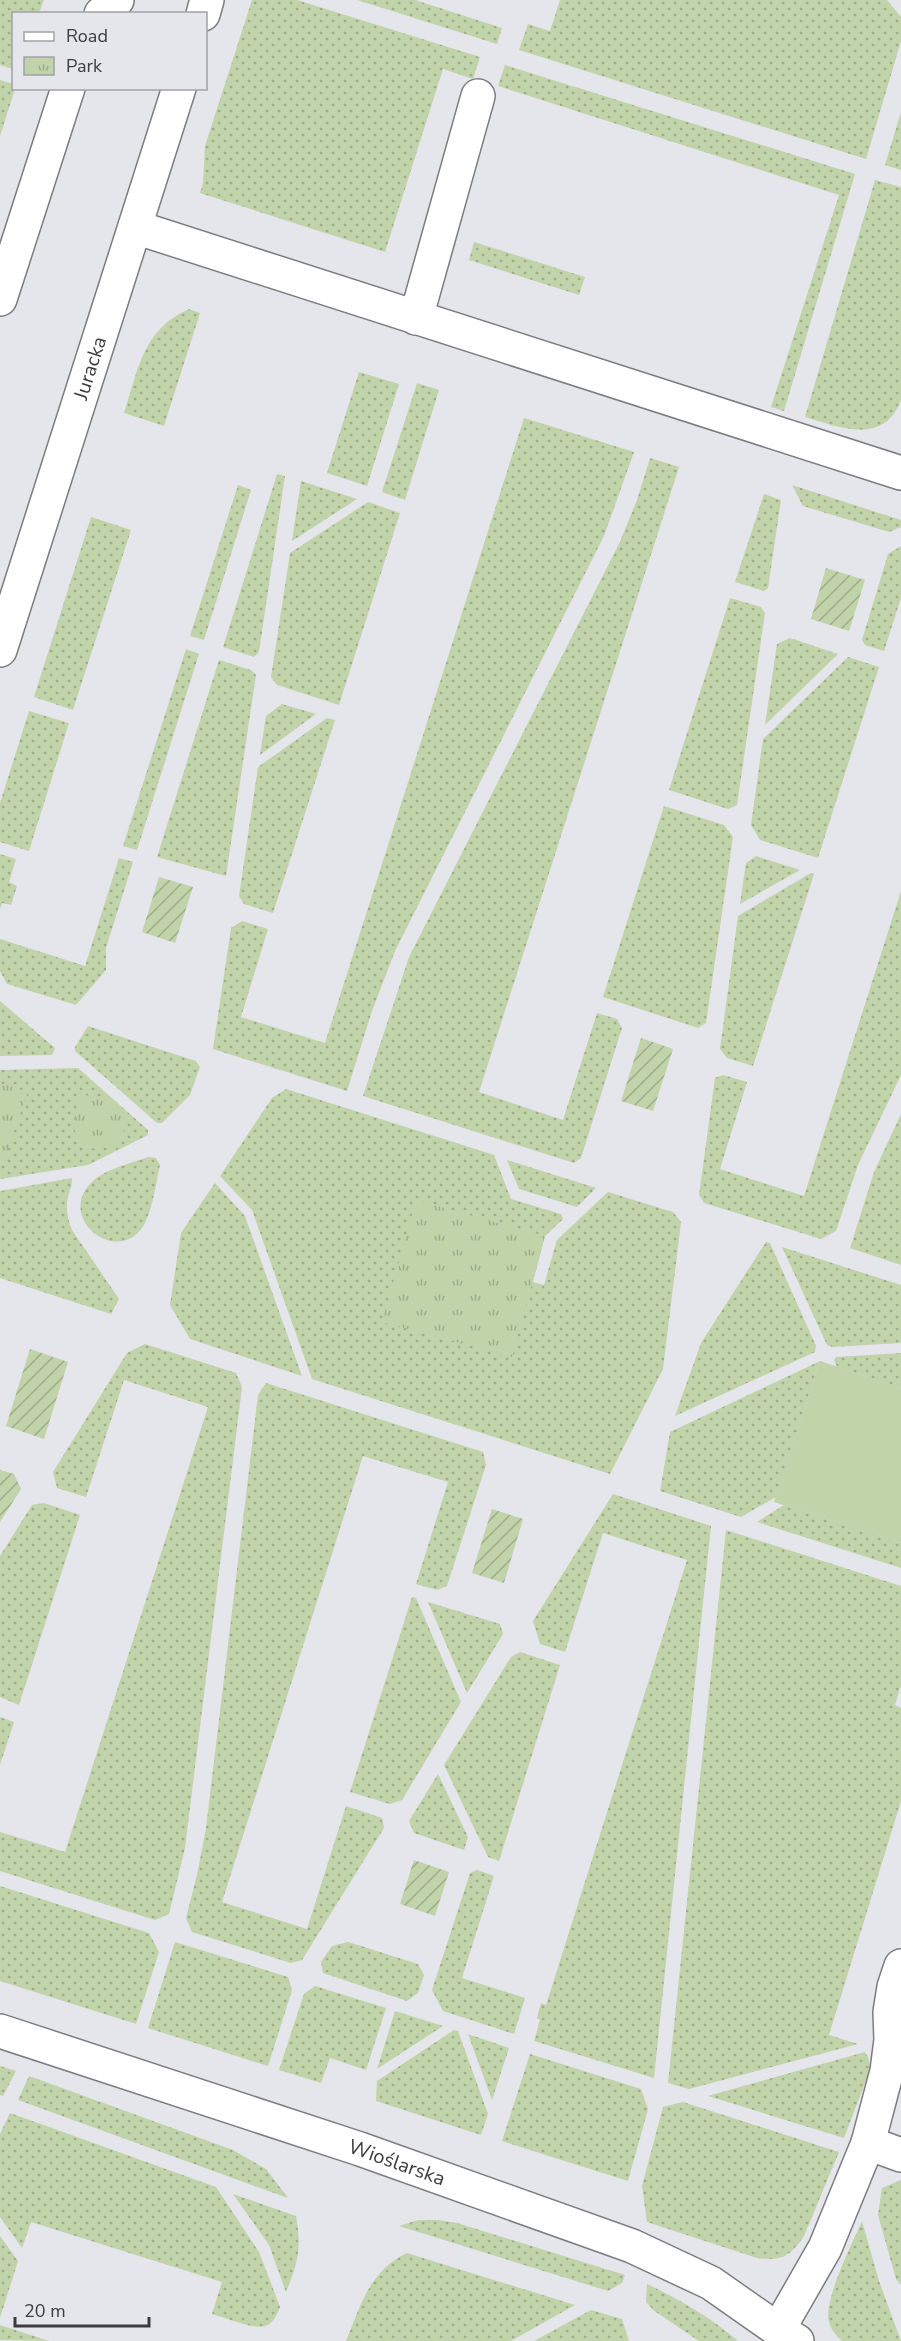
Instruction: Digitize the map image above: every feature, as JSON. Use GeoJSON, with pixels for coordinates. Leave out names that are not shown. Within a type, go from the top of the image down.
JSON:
{"type":"FeatureCollection","features":[{"type":"Feature","properties":{"kind":"street"},"geometry":{"type":"LineString","coordinates":[[104,12],[117,0]]}},
{"type":"Feature","properties":{"kind":"street"},"geometry":{"type":"LineString","coordinates":[[0,299],[67,90]]}},
{"type":"Feature","properties":{"kind":"street","name":"Juracka"},"geometry":{"type":"LineString","coordinates":[[0,650],[178,90]]}},
{"type":"Feature","properties":{"kind":"street"},"geometry":{"type":"LineString","coordinates":[[416,318],[478,96]]}},
{"type":"Feature","properties":{"kind":"street"},"geometry":{"type":"LineString","coordinates":[[135,227],[901,473]]}},
{"type":"Feature","properties":{"kind":"street"},"geometry":{"type":"LineString","coordinates":[[786,2337],[868,2143],[887,2071],[896,2013],[894,1988],[901,1966]]}},
{"type":"Feature","properties":{"kind":"street","name":"Wioślarska"},"geometry":{"type":"LineString","coordinates":[[0,2031],[360,2149],[632,2246],[711,2283],[786,2337]]}},
{"type":"Feature","properties":{"kind":"street"},"geometry":{"type":"LineString","coordinates":[[868,2143],[901,2155]]}},
{"type":"Feature","properties":{"kind":"green space"},"geometry":{"type":"Polygon","coordinates":[[[0,0],[44,0],[39,12],[12,12],[12,69],[0,65],[0,0]]]}},
{"type":"Feature","properties":{"kind":"green space"},"geometry":{"type":"Polygon","coordinates":[[[252,0],[297,0],[480,57],[473,79],[443,69],[385,252],[200,193],[203,184],[205,146],[252,0]]]}},
{"type":"Feature","properties":{"kind":"green space"},"geometry":{"type":"Polygon","coordinates":[[[357,0],[415,0],[502,28],[497,44],[357,0]]]}},
{"type":"Feature","properties":{"kind":"green space"},"geometry":{"type":"Polygon","coordinates":[[[560,0],[887,0],[901,17],[901,41],[866,159],[519,50],[528,24],[550,31],[560,0]]]}},
{"type":"Feature","properties":{"kind":"green space"},"geometry":{"type":"Polygon","coordinates":[[[505,65],[855,174],[784,411],[771,407],[839,195],[498,86],[505,65]]]}},
{"type":"Feature","properties":{"kind":"green space"},"geometry":{"type":"Polygon","coordinates":[[[0,80],[12,84],[12,90],[15,90],[0,136],[0,80]]]}},
{"type":"Feature","properties":{"kind":"green space"},"geometry":{"type":"Polygon","coordinates":[[[901,112],[901,170],[885,165],[901,112]]]}},
{"type":"Feature","properties":{"kind":"green space"},"geometry":{"type":"Polygon","coordinates":[[[875,180],[901,187],[901,400],[893,414],[884,423],[859,430],[805,417],[875,180]]]}},
{"type":"Feature","properties":{"kind":"green space"},"geometry":{"type":"Polygon","coordinates":[[[474,242],[585,277],[579,295],[469,260],[474,242]]]}},
{"type":"Feature","properties":{"kind":"green space"},"geometry":{"type":"Polygon","coordinates":[[[189,309],[200,313],[164,426],[124,413],[144,352],[152,339],[174,317],[189,309]]]}},
{"type":"Feature","properties":{"kind":"green space"},"geometry":{"type":"Polygon","coordinates":[[[359,372],[399,384],[367,486],[327,473],[359,372]]]}},
{"type":"Feature","properties":{"kind":"green space"},"geometry":{"type":"Polygon","coordinates":[[[417,383],[439,390],[405,500],[382,492],[417,383]]]}},
{"type":"Feature","properties":{"kind":"green space"},"geometry":{"type":"Polygon","coordinates":[[[524,418],[634,452],[604,536],[395,951],[372,1011],[347,1091],[213,1049],[231,928],[242,921],[268,929],[241,1017],[325,1043],[524,418]]]}},
{"type":"Feature","properties":{"kind":"green space"},"geometry":{"type":"Polygon","coordinates":[[[650,458],[679,467],[479,1092],[563,1120],[597,1013],[617,1019],[622,1028],[581,1158],[574,1163],[363,1096],[409,957],[619,544],[637,500],[650,458]]]}},
{"type":"Feature","properties":{"kind":"green space"},"geometry":{"type":"Polygon","coordinates":[[[277,474],[285,476],[259,652],[254,657],[223,647],[277,474]]]}},
{"type":"Feature","properties":{"kind":"green space"},"geometry":{"type":"Polygon","coordinates":[[[301,481],[357,499],[292,541],[301,481]]]}},
{"type":"Feature","properties":{"kind":"green space"},"geometry":{"type":"Polygon","coordinates":[[[238,485],[251,490],[204,640],[190,636],[238,485]]]}},
{"type":"Feature","properties":{"kind":"green space"},"geometry":{"type":"Polygon","coordinates":[[[792,485],[901,520],[901,527],[889,532],[803,506],[792,485]]]}},
{"type":"Feature","properties":{"kind":"green space"},"geometry":{"type":"Polygon","coordinates":[[[764,494],[781,500],[768,588],[764,591],[735,582],[764,494]]]}},
{"type":"Feature","properties":{"kind":"green space"},"geometry":{"type":"Polygon","coordinates":[[[368,502],[400,513],[339,705],[277,685],[271,677],[290,553],[368,502]]]}},
{"type":"Feature","properties":{"kind":"green space"},"geometry":{"type":"Polygon","coordinates":[[[91,517],[131,530],[73,710],[34,697],[91,517]]]}},
{"type":"Feature","properties":{"kind":"green space"},"geometry":{"type":"Polygon","coordinates":[[[901,546],[901,598],[884,651],[865,645],[862,640],[888,554],[901,546]]]}},
{"type":"Feature","properties":{"kind":"green space"},"geometry":{"type":"Polygon","coordinates":[[[826,568],[865,580],[849,631],[811,619],[826,568]]]}},
{"type":"Feature","properties":{"kind":"green space"},"geometry":{"type":"Polygon","coordinates":[[[730,598],[761,607],[765,613],[737,805],[728,809],[669,790],[730,598]]]}},
{"type":"Feature","properties":{"kind":"green space"},"geometry":{"type":"Polygon","coordinates":[[[790,638],[838,654],[765,725],[777,644],[790,638]]]}},
{"type":"Feature","properties":{"kind":"green space"},"geometry":{"type":"Polygon","coordinates":[[[186,649],[199,654],[137,850],[123,846],[186,649]]]}},
{"type":"Feature","properties":{"kind":"green space"},"geometry":{"type":"Polygon","coordinates":[[[848,657],[879,667],[818,858],[760,840],[751,825],[763,739],[848,657]]]}},
{"type":"Feature","properties":{"kind":"green space"},"geometry":{"type":"Polygon","coordinates":[[[219,660],[251,670],[256,675],[226,876],[157,857],[219,660]]]}},
{"type":"Feature","properties":{"kind":"green space"},"geometry":{"type":"Polygon","coordinates":[[[282,704],[316,714],[260,755],[266,716],[282,704]]]}},
{"type":"Feature","properties":{"kind":"green space"},"geometry":{"type":"Polygon","coordinates":[[[29,711],[69,723],[29,851],[0,842],[0,803],[29,711]]]}},
{"type":"Feature","properties":{"kind":"green space"},"geometry":{"type":"Polygon","coordinates":[[[327,718],[335,720],[273,913],[244,904],[239,896],[258,767],[327,718]]]}},
{"type":"Feature","properties":{"kind":"green space"},"geometry":{"type":"Polygon","coordinates":[[[664,806],[724,825],[733,837],[706,1023],[698,1028],[603,997],[664,806]]]}},
{"type":"Feature","properties":{"kind":"green space"},"geometry":{"type":"Polygon","coordinates":[[[0,854],[16,859],[9,882],[17,886],[11,905],[2,903],[0,909],[0,854]]]}},
{"type":"Feature","properties":{"kind":"green space"},"geometry":{"type":"Polygon","coordinates":[[[756,856],[800,870],[740,904],[746,863],[756,856]]]}},
{"type":"Feature","properties":{"kind":"green space"},"geometry":{"type":"Polygon","coordinates":[[[119,858],[133,862],[106,948],[106,970],[76,1005],[7,984],[0,971],[0,939],[85,966],[119,858]]]}},
{"type":"Feature","properties":{"kind":"green space"},"geometry":{"type":"Polygon","coordinates":[[[811,873],[814,874],[753,1066],[727,1058],[720,1049],[738,916],[811,873]]]}},
{"type":"Feature","properties":{"kind":"green space"},"geometry":{"type":"Polygon","coordinates":[[[159,877],[193,887],[175,943],[142,932],[159,877]]]}},
{"type":"Feature","properties":{"kind":"green space"},"geometry":{"type":"Polygon","coordinates":[[[901,891],[901,1075],[858,1165],[836,1231],[821,1239],[704,1203],[699,1195],[715,1078],[723,1075],[747,1082],[720,1169],[804,1196],[901,891]]]}},
{"type":"Feature","properties":{"kind":"green space"},"geometry":{"type":"Polygon","coordinates":[[[0,1001],[55,1048],[52,1055],[0,1056],[0,1001]]]}},
{"type":"Feature","properties":{"kind":"green space"},"geometry":{"type":"Polygon","coordinates":[[[88,1026],[196,1061],[200,1067],[190,1095],[162,1123],[157,1123],[75,1051],[75,1047],[88,1026]]]}},
{"type":"Feature","properties":{"kind":"green space"},"geometry":{"type":"Polygon","coordinates":[[[641,1038],[673,1049],[653,1111],[621,1101],[641,1038]]]}},
{"type":"Feature","properties":{"kind":"green space"},"geometry":{"type":"Polygon","coordinates":[[[78,1068],[148,1130],[148,1135],[88,1165],[0,1179],[0,1070],[78,1068]]]}},
{"type":"Feature","properties":{"kind":"green space"},"geometry":{"type":"Polygon","coordinates":[[[0,1083],[28,1092],[2,1166],[0,1165],[0,1083]]]}},
{"type":"Feature","properties":{"kind":"green space"},"geometry":{"type":"Polygon","coordinates":[[[286,1089],[494,1155],[511,1199],[561,1214],[563,1219],[545,1236],[533,1282],[544,1285],[557,1240],[608,1192],[673,1212],[681,1222],[663,1369],[610,1474],[312,1379],[252,1210],[220,1176],[272,1098],[286,1089]]]}},
{"type":"Feature","properties":{"kind":"green space"},"geometry":{"type":"Polygon","coordinates":[[[80,1094],[112,1102],[124,1116],[125,1127],[121,1136],[112,1144],[102,1148],[91,1148],[82,1143],[74,1127],[80,1094]]]}},
{"type":"Feature","properties":{"kind":"green space"},"geometry":{"type":"Polygon","coordinates":[[[901,1114],[901,1265],[850,1248],[874,1172],[901,1114]]]}},
{"type":"Feature","properties":{"kind":"green space"},"geometry":{"type":"Polygon","coordinates":[[[148,1157],[156,1158],[160,1165],[151,1207],[142,1228],[131,1238],[118,1242],[94,1233],[85,1223],[81,1210],[82,1197],[90,1184],[102,1174],[148,1157]]]}},
{"type":"Feature","properties":{"kind":"green space"},"geometry":{"type":"Polygon","coordinates":[[[507,1160],[596,1188],[577,1207],[519,1189],[507,1160]]]}},
{"type":"Feature","properties":{"kind":"green space"},"geometry":{"type":"Polygon","coordinates":[[[72,1178],[67,1203],[69,1221],[72,1230],[119,1299],[111,1314],[0,1278],[0,1191],[72,1178]]]}},
{"type":"Feature","properties":{"kind":"green space"},"geometry":{"type":"Polygon","coordinates":[[[215,1183],[245,1216],[302,1376],[190,1339],[170,1305],[181,1233],[215,1183]]]}},
{"type":"Feature","properties":{"kind":"green space"},"geometry":{"type":"Polygon","coordinates":[[[416,1200],[545,1236],[512,1357],[382,1322],[416,1200]]]}},
{"type":"Feature","properties":{"kind":"green space"},"geometry":{"type":"Polygon","coordinates":[[[766,1242],[770,1243],[816,1346],[815,1352],[675,1416],[701,1343],[766,1242]]]}},
{"type":"Feature","properties":{"kind":"green space"},"geometry":{"type":"Polygon","coordinates":[[[782,1247],[901,1285],[901,1343],[832,1347],[827,1345],[782,1247]]]}},
{"type":"Feature","properties":{"kind":"green space"},"geometry":{"type":"Polygon","coordinates":[[[145,1344],[236,1373],[242,1387],[185,1848],[169,1914],[155,1920],[0,1871],[0,1832],[65,1852],[208,1407],[124,1380],[86,1497],[57,1488],[53,1472],[127,1353],[145,1344]]]}},
{"type":"Feature","properties":{"kind":"green space"},"geometry":{"type":"Polygon","coordinates":[[[30,1349],[68,1362],[44,1439],[6,1426],[30,1349]]]}},
{"type":"Feature","properties":{"kind":"green space"},"geometry":{"type":"Polygon","coordinates":[[[901,1353],[901,1388],[837,1367],[834,1360],[836,1357],[901,1353]]]}},
{"type":"Feature","properties":{"kind":"green space"},"geometry":{"type":"Polygon","coordinates":[[[820,1361],[776,1497],[741,1517],[660,1491],[670,1432],[820,1361]]]}},
{"type":"Feature","properties":{"kind":"green space"},"geometry":{"type":"Polygon","coordinates":[[[820,1361],[901,1388],[901,1543],[774,1502],[820,1361]]]}},
{"type":"Feature","properties":{"kind":"green space"},"geometry":{"type":"Polygon","coordinates":[[[266,1383],[483,1452],[486,1465],[447,1586],[437,1590],[416,1584],[448,1482],[363,1456],[222,1902],[307,1929],[346,1806],[382,1818],[384,1828],[302,1960],[291,1963],[192,1932],[186,1918],[206,1828],[258,1395],[266,1383]]]}},
{"type":"Feature","properties":{"kind":"green space"},"geometry":{"type":"Polygon","coordinates":[[[0,1470],[14,1474],[21,1489],[0,1522],[0,1470]]]}},
{"type":"Feature","properties":{"kind":"green space"},"geometry":{"type":"Polygon","coordinates":[[[613,1494],[711,1526],[654,2078],[534,2041],[540,2020],[537,2018],[541,2003],[546,2005],[687,1560],[603,1533],[565,1652],[540,1644],[533,1621],[613,1494]]]}},
{"type":"Feature","properties":{"kind":"green space"},"geometry":{"type":"Polygon","coordinates":[[[44,1503],[80,1515],[19,1705],[0,1697],[0,1556],[32,1505],[44,1503]]]}},
{"type":"Feature","properties":{"kind":"green space"},"geometry":{"type":"Polygon","coordinates":[[[784,1505],[901,1543],[901,1568],[757,1522],[784,1505]]]}},
{"type":"Feature","properties":{"kind":"green space"},"geometry":{"type":"Polygon","coordinates":[[[492,1509],[523,1519],[504,1583],[472,1573],[492,1509]]]}},
{"type":"Feature","properties":{"kind":"green space"},"geometry":{"type":"Polygon","coordinates":[[[726,1530],[901,1586],[901,1685],[895,1705],[901,1708],[901,1801],[829,2035],[858,2044],[689,2089],[668,2083],[726,1530]]]}},
{"type":"Feature","properties":{"kind":"green space"},"geometry":{"type":"Polygon","coordinates":[[[412,1597],[416,1598],[461,1702],[402,1800],[390,1804],[350,1792],[412,1597]]]}},
{"type":"Feature","properties":{"kind":"green space"},"geometry":{"type":"Polygon","coordinates":[[[428,1602],[500,1624],[503,1634],[467,1693],[428,1602]]]}},
{"type":"Feature","properties":{"kind":"green space"},"geometry":{"type":"Polygon","coordinates":[[[520,1652],[560,1665],[499,1861],[488,1857],[444,1765],[511,1657],[520,1652]]]}},
{"type":"Feature","properties":{"kind":"green space"},"geometry":{"type":"Polygon","coordinates":[[[0,1717],[14,1722],[0,1765],[0,1717]]]}},
{"type":"Feature","properties":{"kind":"green space"},"geometry":{"type":"Polygon","coordinates":[[[438,1774],[468,1837],[464,1850],[414,1833],[409,1821],[438,1774]]]}},
{"type":"Feature","properties":{"kind":"green space"},"geometry":{"type":"Polygon","coordinates":[[[414,1860],[449,1872],[435,1916],[400,1904],[414,1860]]]}},
{"type":"Feature","properties":{"kind":"green space"},"geometry":{"type":"Polygon","coordinates":[[[477,1870],[494,1876],[462,1978],[525,1998],[514,2034],[443,2011],[432,1990],[470,1873],[477,1870]]]}},
{"type":"Feature","properties":{"kind":"green space"},"geometry":{"type":"Polygon","coordinates":[[[0,1886],[149,1933],[159,1952],[136,2024],[0,1981],[0,1886]]]}},
{"type":"Feature","properties":{"kind":"green space"},"geometry":{"type":"Polygon","coordinates":[[[175,1942],[288,1977],[292,1990],[268,2066],[148,2028],[175,1942]]]}},
{"type":"Feature","properties":{"kind":"green space"},"geometry":{"type":"Polygon","coordinates":[[[348,1942],[418,1964],[424,1975],[418,1993],[407,2001],[323,1973],[321,1962],[332,1946],[348,1942]]]}},
{"type":"Feature","properties":{"kind":"green space"},"geometry":{"type":"Polygon","coordinates":[[[315,1986],[386,2008],[366,2070],[330,2058],[321,2083],[279,2070],[304,1994],[315,1986]]]}},
{"type":"Feature","properties":{"kind":"green space"},"geometry":{"type":"Polygon","coordinates":[[[395,2011],[443,2026],[377,2069],[378,2066],[395,2011]]]}},
{"type":"Feature","properties":{"kind":"green space"},"geometry":{"type":"Polygon","coordinates":[[[454,2030],[458,2031],[488,2114],[481,2135],[376,2101],[377,2081],[454,2030]]]}},
{"type":"Feature","properties":{"kind":"green space"},"geometry":{"type":"Polygon","coordinates":[[[468,2034],[509,2048],[492,2100],[468,2034]]]}},
{"type":"Feature","properties":{"kind":"green space"},"geometry":{"type":"Polygon","coordinates":[[[865,2052],[870,2070],[844,2138],[708,2096],[865,2052]]]}},
{"type":"Feature","properties":{"kind":"green space"},"geometry":{"type":"Polygon","coordinates":[[[530,2054],[641,2089],[648,2109],[628,2181],[502,2141],[530,2054]]]}},
{"type":"Feature","properties":{"kind":"green space"},"geometry":{"type":"Polygon","coordinates":[[[0,2066],[16,2071],[3,2096],[0,2095],[0,2066]]]}},
{"type":"Feature","properties":{"kind":"green space"},"geometry":{"type":"Polygon","coordinates":[[[29,2076],[233,2150],[266,2169],[288,2198],[18,2100],[29,2076]]]}},
{"type":"Feature","properties":{"kind":"green space"},"geometry":{"type":"Polygon","coordinates":[[[683,2102],[839,2152],[804,2236],[789,2253],[779,2258],[757,2258],[647,2222],[642,2186],[663,2107],[683,2102]]]}},
{"type":"Feature","properties":{"kind":"green space"},"geometry":{"type":"Polygon","coordinates":[[[10,2113],[216,2187],[259,2252],[280,2307],[276,2316],[268,2325],[260,2327],[212,2314],[222,2282],[31,2222],[22,2248],[0,2217],[0,2134],[10,2113]]]}},
{"type":"Feature","properties":{"kind":"green space"},"geometry":{"type":"Polygon","coordinates":[[[901,2180],[901,2285],[896,2279],[878,2215],[882,2188],[901,2180]]]}},
{"type":"Feature","properties":{"kind":"green space"},"geometry":{"type":"Polygon","coordinates":[[[233,2194],[296,2216],[299,2237],[298,2255],[286,2292],[269,2245],[233,2194]]]}},
{"type":"Feature","properties":{"kind":"green space"},"geometry":{"type":"Polygon","coordinates":[[[418,2220],[457,2223],[625,2275],[622,2283],[608,2291],[399,2226],[418,2220]]]}},
{"type":"Feature","properties":{"kind":"green space"},"geometry":{"type":"Polygon","coordinates":[[[862,2221],[879,2281],[901,2341],[842,2341],[829,2322],[828,2312],[834,2286],[862,2221]]]}},
{"type":"Feature","properties":{"kind":"green space"},"geometry":{"type":"Polygon","coordinates":[[[0,2236],[18,2261],[0,2318],[0,2236]]]}},
{"type":"Feature","properties":{"kind":"green space"},"geometry":{"type":"Polygon","coordinates":[[[407,2253],[575,2305],[511,2341],[346,2341],[362,2302],[375,2279],[394,2260],[407,2253]]]}},
{"type":"Feature","properties":{"kind":"green space"},"geometry":{"type":"Polygon","coordinates":[[[647,2284],[717,2324],[738,2341],[699,2341],[653,2310],[646,2302],[647,2284]]]}},
{"type":"Feature","properties":{"kind":"green space"},"geometry":{"type":"Polygon","coordinates":[[[591,2310],[622,2319],[629,2341],[534,2341],[591,2310]]]}},
{"type":"Feature","properties":{"kind":"green space"},"geometry":{"type":"Polygon","coordinates":[[[0,2325],[49,2341],[0,2340],[0,2325]]]}}]}
